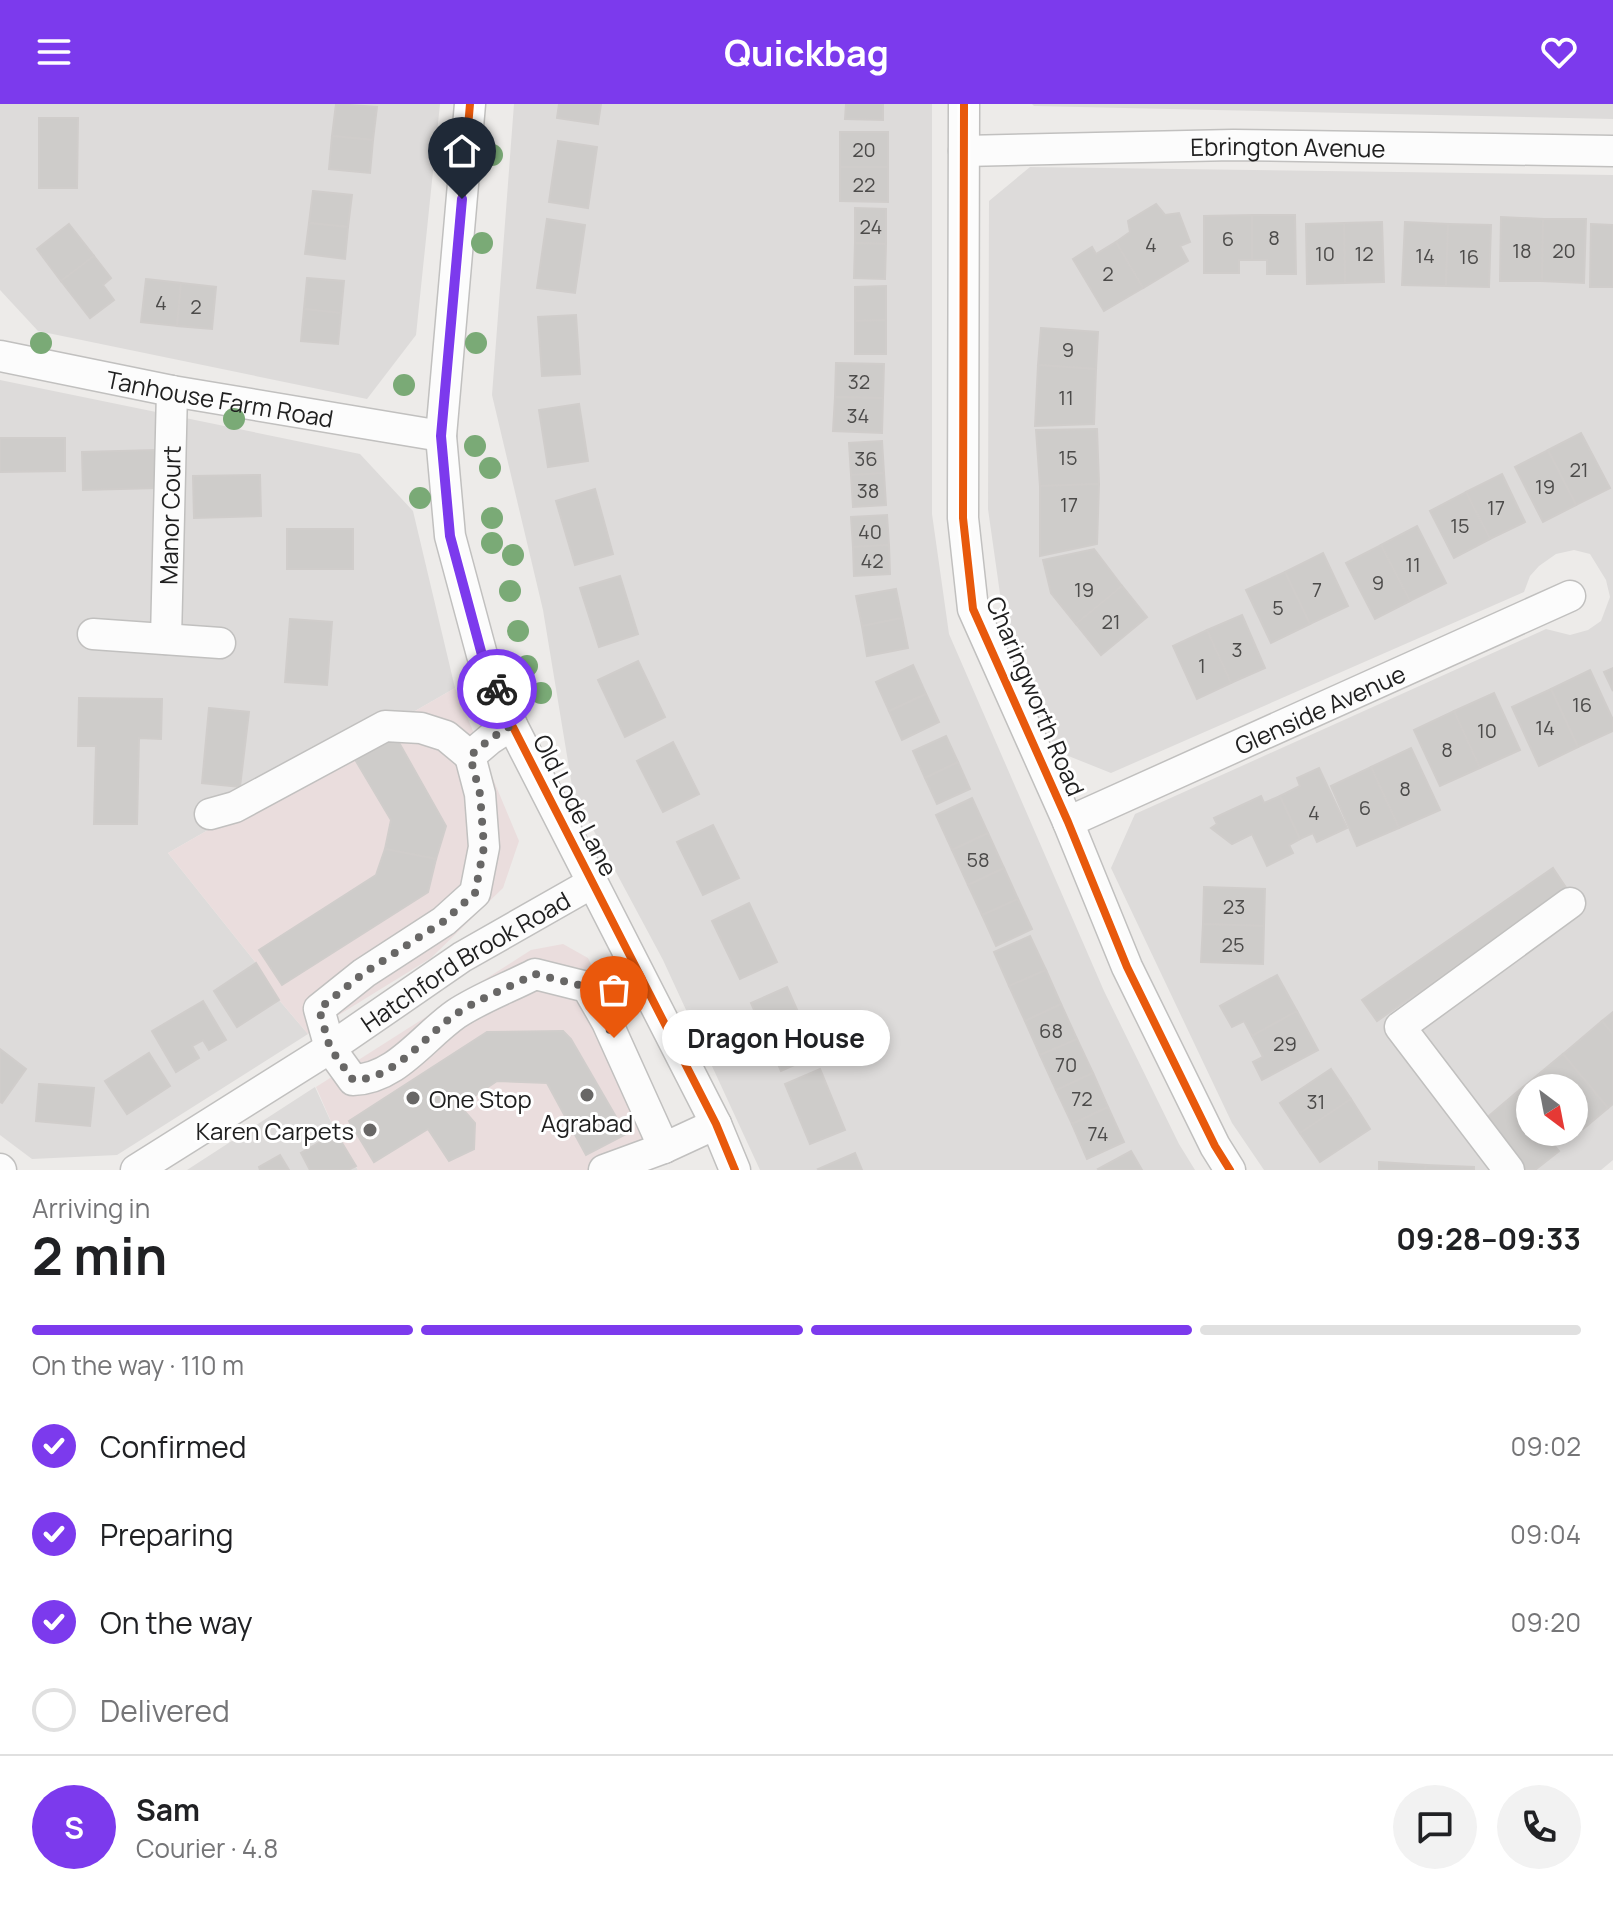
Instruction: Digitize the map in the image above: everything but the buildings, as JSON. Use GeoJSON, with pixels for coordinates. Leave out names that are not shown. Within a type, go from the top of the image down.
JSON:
{"type":"FeatureCollection","features":[{"type":"Feature","properties":{"kind":"street","name":"Old Lode Lane"},"geometry":{"type":"LineString","coordinates":[[470,104],[441,436],[450,536],[482,655],[512,725],[716,1124],[735,1170]]}},
{"type":"Feature","properties":{"kind":"street","name":"Charingworth Road"},"geometry":{"type":"LineString","coordinates":[[964,104],[963,518],[973,609],[1068,822],[1127,967],[1215,1146],[1230,1170]]}},
{"type":"Feature","properties":{"kind":"street","name":"Ebrington Avenue"},"geometry":{"type":"LineString","coordinates":[[964,151],[1233,145],[1613,151]]}},
{"type":"Feature","properties":{"kind":"street","name":"Tanhouse Farm Road"},"geometry":{"type":"LineString","coordinates":[[0,356],[172,391],[441,436]]}},
{"type":"Feature","properties":{"kind":"street","name":"Manor Court"},"geometry":{"type":"LineString","coordinates":[[166,639],[172,391]]}},
{"type":"Feature","properties":{"kind":"street","name":"Glenside Avenue"},"geometry":{"type":"LineString","coordinates":[[1068,822],[1570,596]]}},
{"type":"Feature","properties":{"kind":"street"},"geometry":{"type":"LineString","coordinates":[[93,634],[220,643]]}},
{"type":"Feature","properties":{"kind":"street"},"geometry":{"type":"LineString","coordinates":[[470,756],[512,725]]}},
{"type":"Feature","properties":{"kind":"street"},"geometry":{"type":"LineString","coordinates":[[210,814],[235,807],[385,726],[421,728],[446,736],[470,756],[480,794],[484,847],[475,893],[444,921],[364,973],[319,1009],[330,1048],[353,1080],[369,1080],[394,1067],[457,1013],[535,974],[587,987],[607,1022],[664,1148]]}},
{"type":"Feature","properties":{"kind":"street","name":"Hatchford Brook Road"},"geometry":{"type":"LineString","coordinates":[[136,1170],[330,1048],[462,957],[592,883]]}},
{"type":"Feature","properties":{"kind":"street"},"geometry":{"type":"LineString","coordinates":[[1509,1170],[1400,1027],[1570,903]]}},
{"type":"Feature","properties":{"kind":"street"},"geometry":{"type":"LineString","coordinates":[[604,1170],[664,1148],[716,1124]]}},
{"type":"Feature","properties":{"kind":"shaded area"},"geometry":{"type":"Polygon","coordinates":[[[0,104],[440,104],[416,335],[367,399],[38,331],[0,290],[0,104]]]}},
{"type":"Feature","properties":{"kind":"shaded area"},"geometry":{"type":"Polygon","coordinates":[[[514,104],[932,104],[932,514],[949,634],[1104,991],[1179,1144],[1195,1170],[760,1170],[663,960],[573,792],[543,610],[492,395],[514,104]]]}},
{"type":"Feature","properties":{"kind":"shaded area"},"geometry":{"type":"Polygon","coordinates":[[[1032,104],[1613,104],[1613,119],[1034,106],[1032,104]]]}},
{"type":"Feature","properties":{"kind":"shaded area"},"geometry":{"type":"Polygon","coordinates":[[[1030,167],[1613,175],[1613,1160],[1601,1170],[1264,1170],[1232,1123],[1111,868],[1135,814],[1546,629],[1570,635],[1588,630],[1601,621],[1610,597],[1606,580],[1590,554],[1574,550],[1556,554],[1530,576],[1524,592],[1111,773],[1056,751],[1003,615],[988,509],[989,201],[1030,167]]]}},
{"type":"Feature","properties":{"kind":"shaded area"},"geometry":{"type":"Polygon","coordinates":[[[0,380],[360,454],[413,511],[455,688],[168,853],[308,1034],[117,1155],[32,1159],[0,1135],[0,380]]]}},
{"type":"Feature","properties":{"kind":"shaded area"},"geometry":{"type":"Polygon","coordinates":[[[455,688],[519,841],[503,888],[431,958],[308,1034],[168,853],[455,688]]]}},
{"type":"Feature","properties":{"kind":"shaded area"},"geometry":{"type":"Polygon","coordinates":[[[563,944],[588,958],[658,1104],[671,1148],[612,1170],[358,1170],[336,1133],[316,1087],[531,950],[563,944]]]}},
{"type":"Feature","properties":{"kind":"shaded area"},"geometry":{"type":"Polygon","coordinates":[[[315,1087],[336,1133],[358,1170],[187,1170],[315,1087]]]}},
{"type":"Feature","properties":{"kind":"cycle path"},"geometry":{"type":"LineString","coordinates":[[470,104],[441,436],[450,536],[482,655],[512,725],[716,1124],[735,1170]]}},
{"type":"Feature","properties":{"kind":"cycle path"},"geometry":{"type":"LineString","coordinates":[[964,104],[963,518],[973,609],[1068,822],[1127,967],[1215,1146],[1230,1170]]}},
{"type":"Feature","properties":{"kind":"way so far"},"geometry":{"type":"LineString","coordinates":[[497,689],[512,725],[470,756],[480,794],[484,847],[475,893],[444,921],[364,973],[319,1009],[330,1048],[353,1080],[369,1080],[394,1067],[457,1013],[535,974],[587,987],[614,1038]]}},
{"type":"Feature","properties":{"kind":"place","name":"Dragon House"},"geometry":{"type":"Point","coordinates":[614,1038]}},
{"type":"Feature","properties":{"kind":"place","name":"Agrabad"},"geometry":{"type":"Point","coordinates":[587,1095]}},
{"type":"Feature","properties":{"kind":"place","name":"One Stop"},"geometry":{"type":"Point","coordinates":[413,1098]}},
{"type":"Feature","properties":{"kind":"place","name":"Karen Carpets"},"geometry":{"type":"Point","coordinates":[370,1130]}},
{"type":"Feature","properties":{"kind":"route"},"geometry":{"type":"LineString","coordinates":[[462,199],[441,436],[450,536],[482,655],[497,689]]}}]}
